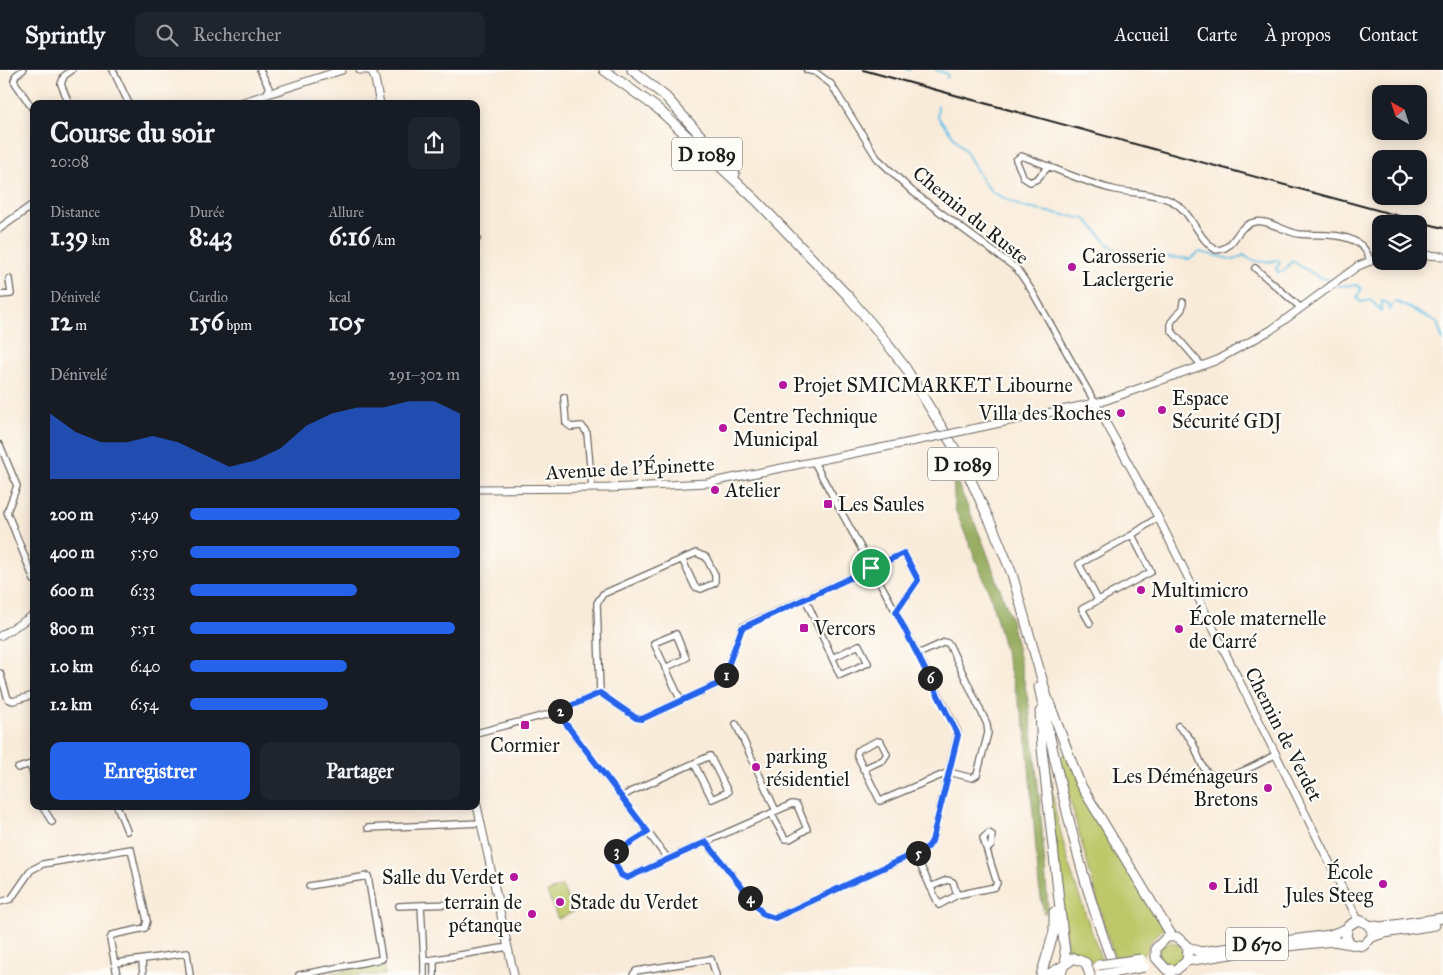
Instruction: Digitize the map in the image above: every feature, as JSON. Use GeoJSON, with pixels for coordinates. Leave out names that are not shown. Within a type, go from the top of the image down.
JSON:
{"type":"FeatureCollection","features":[{"type":"Feature","properties":{"kind":"main road","name":"D 1089"},"geometry":{"type":"LineString","coordinates":[[604,70],[657,108],[757,201]]}},
{"type":"Feature","properties":{"kind":"main road","name":"D 1089"},"geometry":{"type":"LineString","coordinates":[[632,70],[677,108],[757,201],[876,328],[905,367],[961,459],[1012,574],[1039,687],[1071,836],[1097,923],[1117,975]]}},
{"type":"Feature","properties":{"kind":"main road"},"geometry":{"type":"LineString","coordinates":[[1022,614],[1051,706],[1080,784],[1172,936]]}},
{"type":"Feature","properties":{"kind":"main road"},"geometry":{"type":"LineString","coordinates":[[1039,687],[1042,749],[1063,968]]}},
{"type":"Feature","properties":{"kind":"main road"},"geometry":{"type":"LineString","coordinates":[[1055,879],[1054,932],[1042,975],[1063,968],[1078,958],[1089,971],[1100,965],[1142,963],[1162,967],[1171,973],[1181,968],[1187,961],[1188,946],[1182,939],[1172,936],[1162,940],[1155,953],[1142,963],[1099,975]]}},
{"type":"Feature","properties":{"kind":"main road"},"geometry":{"type":"LineString","coordinates":[[1443,918],[1380,927],[1358,920],[1351,923],[1346,929],[1346,937],[1351,944],[1363,946],[1372,937],[1384,933],[1443,924]]}},
{"type":"Feature","properties":{"kind":"main road"},"geometry":{"type":"LineString","coordinates":[[1369,925],[1372,937]]}},
{"type":"Feature","properties":{"kind":"main road","name":"D 670"},"geometry":{"type":"LineString","coordinates":[[1188,946],[1200,952],[1213,951],[1330,935],[1346,929]]}},
{"type":"Feature","properties":{"kind":"main road","name":"D 670"},"geometry":{"type":"LineString","coordinates":[[1187,961],[1324,942],[1351,944]]}},
{"type":"Feature","properties":{"kind":"main road"},"geometry":{"type":"LineString","coordinates":[[1155,953],[1162,967]]}},
{"type":"Feature","properties":{"kind":"street"},"geometry":{"type":"LineString","coordinates":[[23,70],[16,75],[14,81],[30,105]]}},
{"type":"Feature","properties":{"kind":"street"},"geometry":{"type":"LineString","coordinates":[[67,100],[61,84],[64,76],[72,70]]}},
{"type":"Feature","properties":{"kind":"street"},"geometry":{"type":"LineString","coordinates":[[112,70],[127,100]]}},
{"type":"Feature","properties":{"kind":"street"},"geometry":{"type":"LineString","coordinates":[[260,70],[269,88],[267,94]]}},
{"type":"Feature","properties":{"kind":"street"},"geometry":{"type":"LineString","coordinates":[[250,100],[342,70]]}},
{"type":"Feature","properties":{"kind":"street"},"geometry":{"type":"LineString","coordinates":[[360,70],[371,70],[379,100]]}},
{"type":"Feature","properties":{"kind":"street","name":"Chemin du Ruste"},"geometry":{"type":"LineString","coordinates":[[807,70],[815,72],[831,84],[877,158],[913,192],[1017,269],[1032,291],[1095,403]]}},
{"type":"Feature","properties":{"kind":"street"},"geometry":{"type":"LineString","coordinates":[[1049,166],[1037,179],[1030,182],[1024,178],[1016,160],[1022,156],[1109,188],[1170,200],[1184,210],[1205,241],[1216,250],[1226,248],[1232,244],[1244,226],[1254,222],[1263,222],[1300,234],[1346,237],[1366,249],[1370,260]]}},
{"type":"Feature","properties":{"kind":"street"},"geometry":{"type":"LineString","coordinates":[[0,228],[30,207]]}},
{"type":"Feature","properties":{"kind":"street"},"geometry":{"type":"LineString","coordinates":[[1427,255],[1443,256]]}},
{"type":"Feature","properties":{"kind":"street","name":"Avenue de l'Épinette"},"geometry":{"type":"LineString","coordinates":[[480,489],[592,488],[707,483],[1095,403],[1132,393],[1202,366],[1259,338],[1342,276],[1370,260]]}},
{"type":"Feature","properties":{"kind":"street"},"geometry":{"type":"LineString","coordinates":[[1255,268],[1301,308]]}},
{"type":"Feature","properties":{"kind":"street"},"geometry":{"type":"LineString","coordinates":[[0,295],[11,294],[10,280]]}},
{"type":"Feature","properties":{"kind":"street"},"geometry":{"type":"LineString","coordinates":[[1183,302],[1182,309],[1171,322],[1171,330],[1202,366]]}},
{"type":"Feature","properties":{"kind":"street"},"geometry":{"type":"LineString","coordinates":[[564,397],[566,423],[571,427],[582,426],[587,433],[592,488]]}},
{"type":"Feature","properties":{"kind":"street","name":"Chemin de Verdet"},"geometry":{"type":"LineString","coordinates":[[1095,403],[1158,517],[1358,920]]}},
{"type":"Feature","properties":{"kind":"street"},"geometry":{"type":"LineString","coordinates":[[0,446],[17,486],[7,512],[30,570]]}},
{"type":"Feature","properties":{"kind":"street"},"geometry":{"type":"LineString","coordinates":[[706,842],[763,914],[775,918],[915,854],[928,847],[932,841],[958,732],[896,612],[814,462]]}},
{"type":"Feature","properties":{"kind":"street"},"geometry":{"type":"LineString","coordinates":[[1098,600],[1078,564],[1132,535],[1158,517]]}},
{"type":"Feature","properties":{"kind":"street"},"geometry":{"type":"LineString","coordinates":[[1090,623],[1082,609],[1151,572],[1132,535]]}},
{"type":"Feature","properties":{"kind":"street"},"geometry":{"type":"LineString","coordinates":[[600,693],[597,602],[599,598],[682,559],[696,553],[706,557],[715,575],[714,583],[701,589],[694,587],[682,559]]}},
{"type":"Feature","properties":{"kind":"street"},"geometry":{"type":"LineString","coordinates":[[600,693],[636,718],[642,719],[722,682],[742,628],[904,553],[918,580],[896,612]]}},
{"type":"Feature","properties":{"kind":"street"},"geometry":{"type":"LineString","coordinates":[[805,598],[832,658],[840,675],[868,663],[859,645],[832,658]]}},
{"type":"Feature","properties":{"kind":"street"},"geometry":{"type":"LineString","coordinates":[[0,636],[30,617]]}},
{"type":"Feature","properties":{"kind":"street"},"geometry":{"type":"LineString","coordinates":[[665,668],[686,658],[676,634],[654,643],[665,668],[681,701]]}},
{"type":"Feature","properties":{"kind":"street"},"geometry":{"type":"LineString","coordinates":[[863,769],[883,760],[887,754],[881,742],[877,741],[858,750],[856,755],[863,769],[880,801],[949,772],[972,778],[977,775],[988,733],[986,724],[949,644],[946,642],[918,654]]}},
{"type":"Feature","properties":{"kind":"street"},"geometry":{"type":"LineString","coordinates":[[0,673],[8,700],[14,701],[30,696]]}},
{"type":"Feature","properties":{"kind":"street"},"geometry":{"type":"LineString","coordinates":[[480,732],[557,712],[600,693]]}},
{"type":"Feature","properties":{"kind":"street"},"geometry":{"type":"LineString","coordinates":[[557,712],[668,859]]}},
{"type":"Feature","properties":{"kind":"street"},"geometry":{"type":"LineString","coordinates":[[648,832],[614,853],[613,858],[621,875],[627,878],[706,842],[774,812],[795,803],[807,829],[790,839],[784,839],[774,812],[736,724]]}},
{"type":"Feature","properties":{"kind":"street"},"geometry":{"type":"LineString","coordinates":[[1178,726],[1191,739],[1206,771],[1213,776],[1221,778],[1232,775],[1276,754]]}},
{"type":"Feature","properties":{"kind":"street"},"geometry":{"type":"LineString","coordinates":[[622,797],[630,792],[694,763],[710,756],[728,792],[712,799],[694,763]]}},
{"type":"Feature","properties":{"kind":"street"},"geometry":{"type":"LineString","coordinates":[[18,768],[30,765]]}},
{"type":"Feature","properties":{"kind":"street"},"geometry":{"type":"LineString","coordinates":[[44,810],[52,822]]}},
{"type":"Feature","properties":{"kind":"street"},"geometry":{"type":"LineString","coordinates":[[119,810],[127,831]]}},
{"type":"Feature","properties":{"kind":"street"},"geometry":{"type":"LineString","coordinates":[[478,810],[514,975]]}},
{"type":"Feature","properties":{"kind":"street"},"geometry":{"type":"LineString","coordinates":[[368,828],[481,823]]}},
{"type":"Feature","properties":{"kind":"street"},"geometry":{"type":"LineString","coordinates":[[915,854],[939,905],[958,895],[995,887],[997,883],[987,849]]}},
{"type":"Feature","properties":{"kind":"street"},"geometry":{"type":"LineString","coordinates":[[0,902],[11,899],[31,870],[43,864],[131,850],[147,921],[145,928],[112,935],[110,938],[117,975]]}},
{"type":"Feature","properties":{"kind":"street"},"geometry":{"type":"LineString","coordinates":[[299,975],[382,958],[368,876],[308,886]]}},
{"type":"Feature","properties":{"kind":"street"},"geometry":{"type":"LineString","coordinates":[[930,887],[947,880],[953,882],[958,895]]}},
{"type":"Feature","properties":{"kind":"street"},"geometry":{"type":"LineString","coordinates":[[399,906],[497,903]]}},
{"type":"Feature","properties":{"kind":"street"},"geometry":{"type":"LineString","coordinates":[[421,905],[424,975]]}},
{"type":"Feature","properties":{"kind":"street"},"geometry":{"type":"LineString","coordinates":[[424,960],[508,947]]}},
{"type":"Feature","properties":{"kind":"street"},"geometry":{"type":"LineString","coordinates":[[116,963],[187,953],[190,975]]}},
{"type":"Feature","properties":{"kind":"street"},"geometry":{"type":"LineString","coordinates":[[434,959],[434,975]]}},
{"type":"Feature","properties":{"kind":"street"},"geometry":{"type":"LineString","coordinates":[[634,975],[636,971],[711,959],[714,975]]}},
{"type":"Feature","properties":{"kind":"street"},"geometry":{"type":"LineString","coordinates":[[142,960],[143,975]]}},
{"type":"Feature","properties":{"kind":"green space"},"geometry":{"type":"Polygon","coordinates":[[[953,481],[958,484],[984,545],[1011,619],[1029,705],[1040,803],[1048,908],[1044,914],[1039,885],[1026,731],[990,594],[955,509],[953,481]]]}},
{"type":"Feature","properties":{"kind":"green space"},"geometry":{"type":"Polygon","coordinates":[[[1047,749],[1055,810],[1070,869],[1101,959],[1091,962],[1083,954],[1069,951],[1067,946],[1044,750],[1047,749]]]}},
{"type":"Feature","properties":{"kind":"green space"},"geometry":{"type":"Polygon","coordinates":[[[1067,754],[1165,927],[1151,941],[1147,952],[1142,955],[1115,958],[1058,756],[1067,754]]]}},
{"type":"Feature","properties":{"kind":"green space","name":"Stade du Verdet"},"geometry":{"type":"Polygon","coordinates":[[[562,886],[573,912],[558,919],[547,892],[562,886]]]}},
{"type":"Feature","properties":{"kind":"green space"},"geometry":{"type":"Polygon","coordinates":[[[1171,942],[1176,943],[1182,949],[1182,959],[1176,965],[1171,966],[1166,965],[1160,959],[1159,954],[1160,949],[1166,943],[1171,942]]]}},
{"type":"Feature","properties":{"kind":"green space"},"geometry":{"type":"Polygon","coordinates":[[[383,963],[385,975],[320,975],[383,963]]]}},
{"type":"Feature","properties":{"kind":"waterway"},"geometry":{"type":"LineString","coordinates":[[936,70],[948,74],[947,78]]}},
{"type":"Feature","properties":{"kind":"waterway"},"geometry":{"type":"LineString","coordinates":[[938,106],[937,116],[967,153],[982,180],[992,192],[1022,207],[1086,219],[1109,245],[1121,253],[1190,259],[1200,252],[1234,260],[1244,255],[1251,260],[1260,262],[1278,260],[1280,264],[1276,268],[1278,272],[1284,271],[1292,261],[1317,276],[1329,280]]}},
{"type":"Feature","properties":{"kind":"waterway"},"geometry":{"type":"LineString","coordinates":[[1337,286],[1357,285],[1361,289],[1357,298],[1361,302],[1371,300],[1381,311],[1382,301],[1388,304],[1389,311],[1395,301],[1437,322],[1443,341]]}},
{"type":"Feature","properties":{"kind":"railway"},"geometry":{"type":"LineString","coordinates":[[863,70],[1443,228]]}},
{"type":"Feature","properties":{"kind":"place","name":"Carosserie Laclergerie"},"geometry":{"type":"Point","coordinates":[1072,267]}},
{"type":"Feature","properties":{"kind":"place","name":"Projet SMICMARKET Libourne"},"geometry":{"type":"Point","coordinates":[783,385]}},
{"type":"Feature","properties":{"kind":"place","name":"Espace Sécurité GDJ"},"geometry":{"type":"Point","coordinates":[1162,410]}},
{"type":"Feature","properties":{"kind":"place","name":"Villa des Roches"},"geometry":{"type":"Point","coordinates":[1121,413]}},
{"type":"Feature","properties":{"kind":"place","name":"Centre Technique Municipal"},"geometry":{"type":"Point","coordinates":[723,428]}},
{"type":"Feature","properties":{"kind":"place","name":"Atelier"},"geometry":{"type":"Point","coordinates":[715,490]}},
{"type":"Feature","properties":{"kind":"place","name":"Les Saules"},"geometry":{"type":"Point","coordinates":[828,504]}},
{"type":"Feature","properties":{"kind":"place","name":"Multimicro"},"geometry":{"type":"Point","coordinates":[1141,590]}},
{"type":"Feature","properties":{"kind":"place","name":"Vercors"},"geometry":{"type":"Point","coordinates":[804,628]}},
{"type":"Feature","properties":{"kind":"place","name":"École maternelle de Carré"},"geometry":{"type":"Point","coordinates":[1179,629]}},
{"type":"Feature","properties":{"kind":"place","name":"Cormier"},"geometry":{"type":"Point","coordinates":[525,725]}},
{"type":"Feature","properties":{"kind":"place","name":"parking résidentiel"},"geometry":{"type":"Point","coordinates":[756,767]}},
{"type":"Feature","properties":{"kind":"place","name":"Les Déménageurs Bretons"},"geometry":{"type":"Point","coordinates":[1268,788]}},
{"type":"Feature","properties":{"kind":"place","name":"Salle du Verdet"},"geometry":{"type":"Point","coordinates":[514,877]}},
{"type":"Feature","properties":{"kind":"place","name":"École Jules Steeg"},"geometry":{"type":"Point","coordinates":[1383,884]}},
{"type":"Feature","properties":{"kind":"place","name":"Lidl"},"geometry":{"type":"Point","coordinates":[1213,886]}},
{"type":"Feature","properties":{"kind":"place","name":"Stade du Verdet"},"geometry":{"type":"Point","coordinates":[560,902]}},
{"type":"Feature","properties":{"kind":"place","name":"terrain de pétanque"},"geometry":{"type":"Point","coordinates":[532,914]}},
{"type":"Feature","properties":{"kind":"route"},"geometry":{"type":"LineString","coordinates":[[904,553],[918,580],[896,612],[958,732],[932,841],[928,847],[775,918],[763,914],[706,842],[627,878],[621,875],[613,858],[614,853],[648,832],[557,712],[600,693],[636,718],[642,719],[722,682],[742,628],[871,568],[904,553]]}}]}
